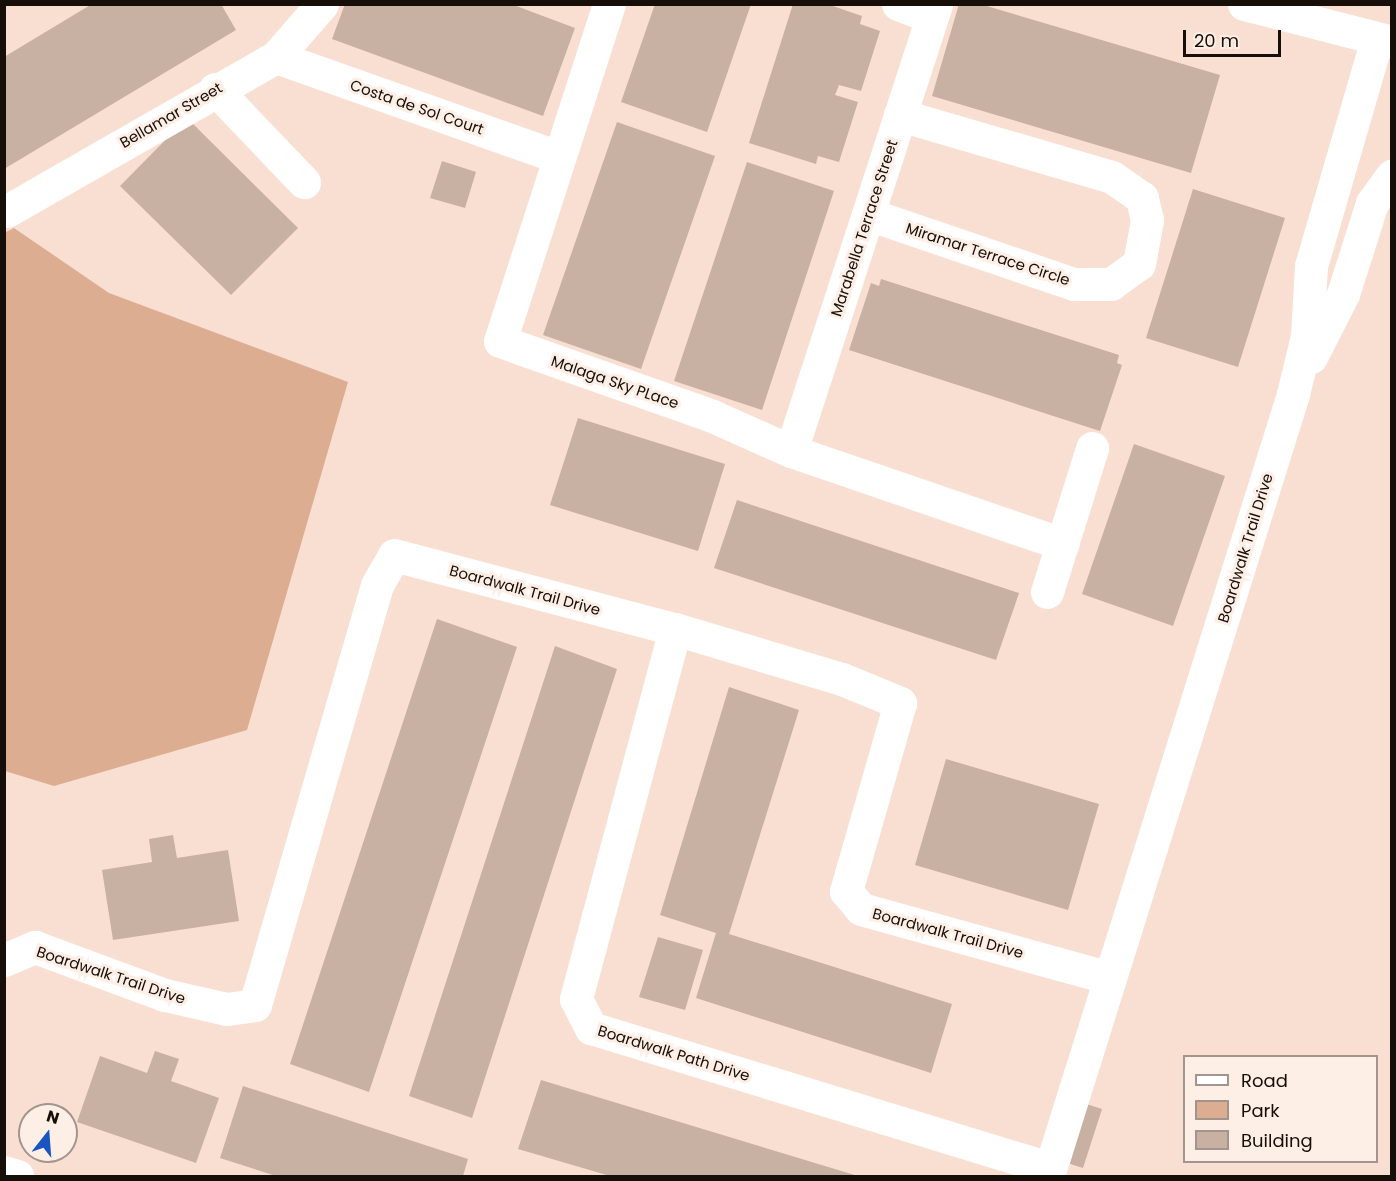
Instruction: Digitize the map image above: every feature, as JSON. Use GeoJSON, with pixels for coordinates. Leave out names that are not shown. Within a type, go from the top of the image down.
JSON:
{"type":"FeatureCollection","features":[{"type":"Feature","properties":{"kind":"street","name":"Bellamar Street"},"geometry":{"type":"LineString","coordinates":[[8,211],[215,89],[276,57],[322,4]]}},
{"type":"Feature","properties":{"kind":"street","name":"Malaga Sky PLace"},"geometry":{"type":"LineString","coordinates":[[609,4],[500,341],[710,415],[791,451],[1062,544]]}},
{"type":"Feature","properties":{"kind":"street"},"geometry":{"type":"LineString","coordinates":[[898,4],[934,11]]}},
{"type":"Feature","properties":{"kind":"street"},"geometry":{"type":"LineString","coordinates":[[1244,4],[1384,41]]}},
{"type":"Feature","properties":{"kind":"street","name":"Marabella Terrace Street"},"geometry":{"type":"LineString","coordinates":[[791,451],[934,11]]}},
{"type":"Feature","properties":{"kind":"street","name":"Boardwalk Trail Drive"},"geometry":{"type":"LineString","coordinates":[[1049,1172],[1293,394],[1307,336],[1311,266],[1384,41]]}},
{"type":"Feature","properties":{"kind":"street","name":"Costa de Sol Court"},"geometry":{"type":"LineString","coordinates":[[276,57],[558,157]]}},
{"type":"Feature","properties":{"kind":"street"},"geometry":{"type":"LineString","coordinates":[[215,89],[304,182]]}},
{"type":"Feature","properties":{"kind":"street","name":"Miramar Terrace Circle"},"geometry":{"type":"LineString","coordinates":[[868,214],[1074,284],[1111,284],[1139,264],[1147,220],[1142,198],[1112,177],[900,115]]}},
{"type":"Feature","properties":{"kind":"street","name":"Boardwalk Trail Drive"},"geometry":{"type":"LineString","coordinates":[[1293,394],[1343,294],[1372,203],[1392,175]]}},
{"type":"Feature","properties":{"kind":"street"},"geometry":{"type":"LineString","coordinates":[[1047,592],[1092,448]]}},
{"type":"Feature","properties":{"kind":"street","name":"Boardwalk Trail Drive"},"geometry":{"type":"LineString","coordinates":[[4,960],[35,947],[165,995],[227,1009],[255,1005],[377,585],[394,555],[675,629],[842,679],[900,703],[846,891],[861,909],[1110,978]]}},
{"type":"Feature","properties":{"kind":"street","name":"Boardwalk Path Drive"},"geometry":{"type":"LineString","coordinates":[[675,629],[576,999],[591,1028],[1049,1172]]}},
{"type":"Feature","properties":{"kind":"street"},"geometry":{"type":"LineString","coordinates":[[4,1172],[17,1176]]}},
{"type":"Feature","properties":{"kind":"green space"},"geometry":{"type":"Polygon","coordinates":[[[14,228],[109,293],[348,382],[247,730],[54,786],[5,771],[4,233],[14,228]]]}},
{"type":"Feature","properties":{"kind":"building"},"geometry":{"type":"Polygon","coordinates":[[[92,4],[221,4],[236,30],[4,169],[4,57],[92,4]]]}},
{"type":"Feature","properties":{"kind":"building"},"geometry":{"type":"Polygon","coordinates":[[[345,4],[511,4],[575,28],[543,116],[332,39],[345,4]]]}},
{"type":"Feature","properties":{"kind":"building"},"geometry":{"type":"Polygon","coordinates":[[[655,4],[751,4],[707,132],[621,102],[655,4]]]}},
{"type":"Feature","properties":{"kind":"building"},"geometry":{"type":"Polygon","coordinates":[[[793,4],[827,4],[862,16],[860,24],[880,31],[861,91],[839,85],[835,95],[858,102],[839,162],[818,156],[816,164],[749,143],[793,4]]]}},
{"type":"Feature","properties":{"kind":"building"},"geometry":{"type":"Polygon","coordinates":[[[959,4],[980,4],[1220,75],[1191,173],[932,96],[959,4]]]}},
{"type":"Feature","properties":{"kind":"building"},"geometry":{"type":"Polygon","coordinates":[[[187,118],[298,228],[231,295],[120,186],[187,118]]]}},
{"type":"Feature","properties":{"kind":"building"},"geometry":{"type":"Polygon","coordinates":[[[617,122],[715,156],[641,369],[543,335],[617,122]]]}},
{"type":"Feature","properties":{"kind":"building"},"geometry":{"type":"Polygon","coordinates":[[[442,161],[476,172],[465,208],[430,198],[442,161]]]}},
{"type":"Feature","properties":{"kind":"building"},"geometry":{"type":"Polygon","coordinates":[[[747,162],[834,191],[762,410],[674,381],[747,162]]]}},
{"type":"Feature","properties":{"kind":"building"},"geometry":{"type":"Polygon","coordinates":[[[1193,189],[1285,218],[1238,367],[1146,338],[1193,189]]]}},
{"type":"Feature","properties":{"kind":"building"},"geometry":{"type":"Polygon","coordinates":[[[881,279],[1119,355],[1117,363],[1122,365],[1100,431],[849,350],[871,283],[879,286],[881,279]]]}},
{"type":"Feature","properties":{"kind":"building"},"geometry":{"type":"Polygon","coordinates":[[[578,418],[725,464],[698,551],[550,505],[578,418]]]}},
{"type":"Feature","properties":{"kind":"building"},"geometry":{"type":"Polygon","coordinates":[[[1134,444],[1225,476],[1173,626],[1082,594],[1134,444]]]}},
{"type":"Feature","properties":{"kind":"building"},"geometry":{"type":"Polygon","coordinates":[[[737,500],[1019,593],[996,660],[714,568],[737,500]]]}},
{"type":"Feature","properties":{"kind":"building"},"geometry":{"type":"Polygon","coordinates":[[[437,619],[517,647],[369,1092],[290,1064],[437,619]]]}},
{"type":"Feature","properties":{"kind":"building"},"geometry":{"type":"Polygon","coordinates":[[[555,646],[617,669],[472,1118],[409,1096],[555,646]]]}},
{"type":"Feature","properties":{"kind":"building"},"geometry":{"type":"Polygon","coordinates":[[[729,687],[799,710],[729,934],[952,1004],[931,1073],[696,998],[716,933],[660,915],[729,687]]]}},
{"type":"Feature","properties":{"kind":"building"},"geometry":{"type":"Polygon","coordinates":[[[946,759],[1099,804],[1068,910],[915,865],[946,759]]]}},
{"type":"Feature","properties":{"kind":"building"},"geometry":{"type":"Polygon","coordinates":[[[173,835],[177,858],[228,850],[239,921],[113,940],[102,870],[152,862],[149,839],[173,835]]]}},
{"type":"Feature","properties":{"kind":"building"},"geometry":{"type":"Polygon","coordinates":[[[658,937],[703,950],[685,1010],[639,997],[658,937]]]}},
{"type":"Feature","properties":{"kind":"building"},"geometry":{"type":"Polygon","coordinates":[[[155,1051],[179,1059],[171,1081],[219,1098],[196,1163],[78,1122],[100,1056],[147,1073],[155,1051]]]}},
{"type":"Feature","properties":{"kind":"building"},"geometry":{"type":"Polygon","coordinates":[[[541,1080],[858,1176],[610,1176],[518,1149],[541,1080]]]}},
{"type":"Feature","properties":{"kind":"building"},"geometry":{"type":"Polygon","coordinates":[[[243,1086],[468,1159],[463,1176],[276,1176],[220,1158],[243,1086]]]}},
{"type":"Feature","properties":{"kind":"building"},"geometry":{"type":"Polygon","coordinates":[[[1080,1102],[1102,1109],[1083,1168],[1061,1161],[1080,1102]]]}}]}
